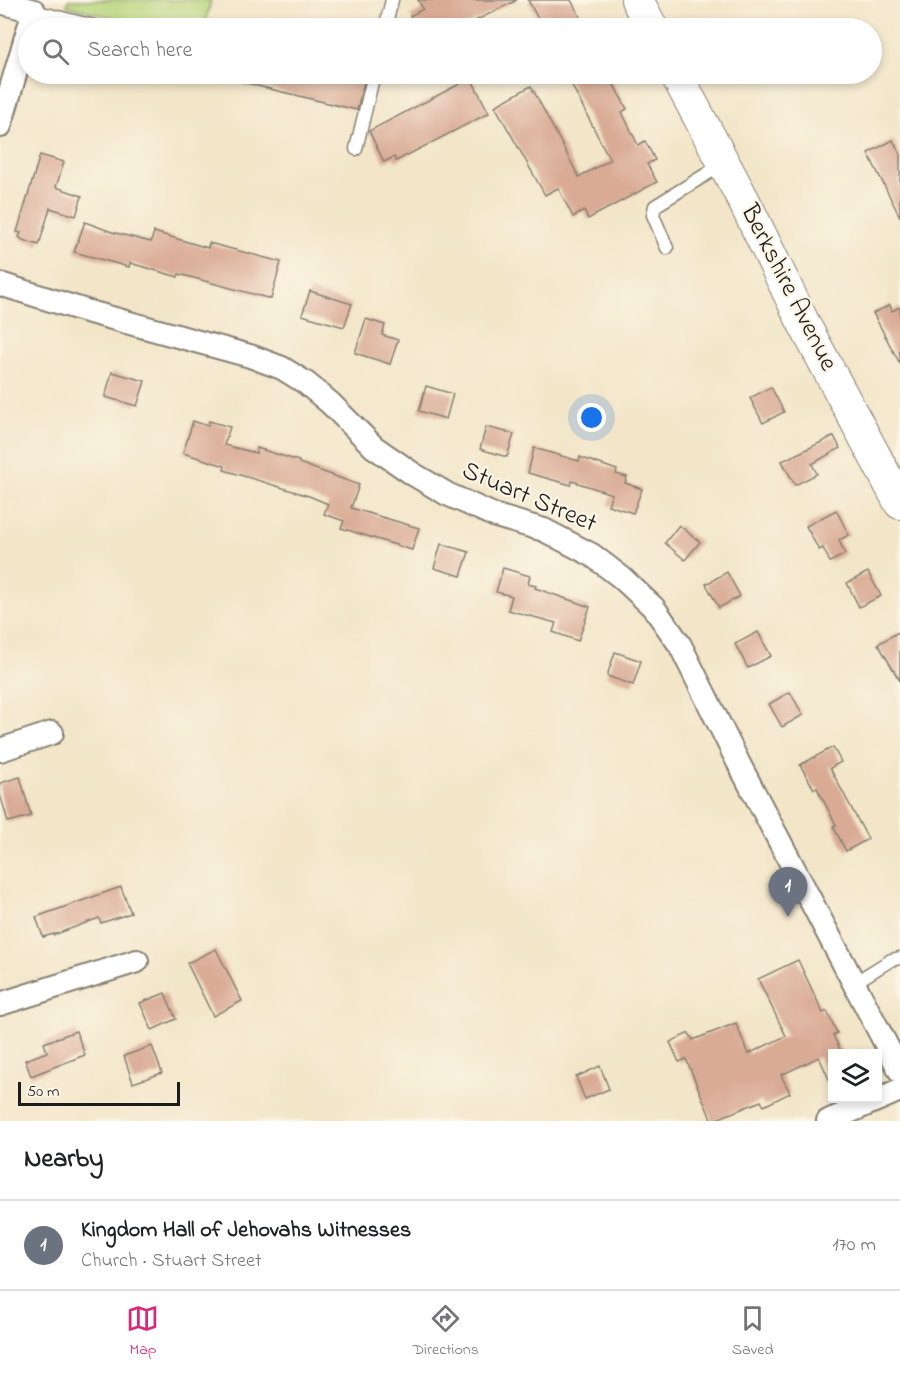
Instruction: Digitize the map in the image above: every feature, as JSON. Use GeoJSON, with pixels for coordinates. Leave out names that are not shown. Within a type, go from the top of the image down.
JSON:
{"type":"FeatureCollection","features":[{"type":"Feature","properties":{"kind":"main road"},"geometry":{"type":"LineString","coordinates":[[637,0],[647,18]]}},
{"type":"Feature","properties":{"kind":"main road","name":"Berkshire Avenue"},"geometry":{"type":"LineString","coordinates":[[681,84],[724,163],[804,324],[900,503]]}},
{"type":"Feature","properties":{"kind":"street"},"geometry":{"type":"LineString","coordinates":[[0,2],[24,18]]}},
{"type":"Feature","properties":{"kind":"street"},"geometry":{"type":"LineString","coordinates":[[0,126],[18,66]]}},
{"type":"Feature","properties":{"kind":"street","name":"Stuart Street"},"geometry":{"type":"LineString","coordinates":[[0,284],[86,311],[250,356],[282,368],[306,383],[330,403],[374,447],[413,474],[447,494],[496,516],[544,530],[592,555],[622,578],[654,608],[680,645],[738,762],[900,1071]]}},
{"type":"Feature","properties":{"kind":"street"},"geometry":{"type":"LineString","coordinates":[[0,750],[52,733]]}},
{"type":"Feature","properties":{"kind":"street"},"geometry":{"type":"LineString","coordinates":[[0,1004],[137,961]]}},
{"type":"Feature","properties":{"kind":"street"},"geometry":{"type":"LineString","coordinates":[[828,1121],[900,1090]]}},
{"type":"Feature","properties":{"kind":"lane"},"geometry":{"type":"LineString","coordinates":[[388,18],[392,0]]}},
{"type":"Feature","properties":{"kind":"lane"},"geometry":{"type":"LineString","coordinates":[[356,148],[372,84]]}},
{"type":"Feature","properties":{"kind":"lane"},"geometry":{"type":"LineString","coordinates":[[666,248],[653,215],[655,206],[724,163]]}},
{"type":"Feature","properties":{"kind":"lane"},"geometry":{"type":"LineString","coordinates":[[854,983],[891,960],[900,958]]}},
{"type":"Feature","properties":{"kind":"green space"},"geometry":{"type":"Polygon","coordinates":[[[68,0],[211,0],[206,18],[115,18],[67,6],[68,0]]]}},
{"type":"Feature","properties":{"kind":"building"},"geometry":{"type":"Polygon","coordinates":[[[418,0],[517,0],[481,18],[411,18],[410,16],[423,9],[418,0]]]}},
{"type":"Feature","properties":{"kind":"building"},"geometry":{"type":"Polygon","coordinates":[[[528,0],[571,0],[581,18],[538,18],[528,0]]]}},
{"type":"Feature","properties":{"kind":"building"},"geometry":{"type":"Polygon","coordinates":[[[250,84],[364,84],[357,110],[250,84]]]}},
{"type":"Feature","properties":{"kind":"building"},"geometry":{"type":"Polygon","coordinates":[[[459,84],[474,84],[489,113],[396,161],[394,157],[384,162],[369,131],[459,84]]]}},
{"type":"Feature","properties":{"kind":"building"},"geometry":{"type":"Polygon","coordinates":[[[571,84],[613,84],[627,109],[622,112],[638,145],[645,141],[655,160],[647,164],[657,182],[588,219],[584,211],[573,217],[558,188],[545,195],[495,106],[531,86],[579,177],[610,160],[571,84]]]}},
{"type":"Feature","properties":{"kind":"building"},"geometry":{"type":"Polygon","coordinates":[[[893,140],[900,154],[900,217],[868,153],[893,140]]]}},
{"type":"Feature","properties":{"kind":"building"},"geometry":{"type":"Polygon","coordinates":[[[40,155],[64,162],[56,187],[82,196],[76,216],[50,208],[39,245],[23,240],[19,237],[21,233],[17,232],[40,155]]]}},
{"type":"Feature","properties":{"kind":"building"},"geometry":{"type":"Polygon","coordinates":[[[85,222],[151,242],[154,232],[208,248],[209,243],[281,262],[271,299],[179,274],[178,277],[130,263],[129,267],[74,252],[85,222]]]}},
{"type":"Feature","properties":{"kind":"building"},"geometry":{"type":"Polygon","coordinates":[[[310,291],[352,304],[344,327],[302,315],[310,291]]]}},
{"type":"Feature","properties":{"kind":"building"},"geometry":{"type":"Polygon","coordinates":[[[890,305],[892,311],[900,307],[900,364],[873,313],[890,305]]]}},
{"type":"Feature","properties":{"kind":"building"},"geometry":{"type":"Polygon","coordinates":[[[366,319],[385,325],[382,335],[398,340],[390,364],[355,353],[366,319]]]}},
{"type":"Feature","properties":{"kind":"building"},"geometry":{"type":"Polygon","coordinates":[[[112,372],[145,381],[137,406],[105,397],[112,372]]]}},
{"type":"Feature","properties":{"kind":"building"},"geometry":{"type":"Polygon","coordinates":[[[426,386],[453,394],[446,419],[419,411],[426,386]]]}},
{"type":"Feature","properties":{"kind":"building"},"geometry":{"type":"Polygon","coordinates":[[[771,387],[784,412],[763,423],[750,398],[771,387]]]}},
{"type":"Feature","properties":{"kind":"building"},"geometry":{"type":"Polygon","coordinates":[[[193,421],[208,426],[209,421],[230,427],[224,445],[256,453],[257,448],[299,461],[299,463],[359,485],[351,508],[419,528],[412,550],[341,528],[344,521],[324,514],[328,504],[224,470],[225,466],[183,453],[193,421]]]}},
{"type":"Feature","properties":{"kind":"building"},"geometry":{"type":"Polygon","coordinates":[[[486,427],[514,434],[507,457],[480,449],[486,427]]]}},
{"type":"Feature","properties":{"kind":"building"},"geometry":{"type":"Polygon","coordinates":[[[834,436],[840,448],[812,464],[817,474],[795,485],[782,461],[834,436]]]}},
{"type":"Feature","properties":{"kind":"building"},"geometry":{"type":"Polygon","coordinates":[[[534,448],[579,461],[580,457],[617,470],[616,474],[627,477],[625,483],[642,489],[633,513],[608,505],[612,494],[572,481],[571,485],[528,473],[534,448]]]}},
{"type":"Feature","properties":{"kind":"building"},"geometry":{"type":"Polygon","coordinates":[[[836,510],[849,535],[839,540],[845,554],[830,562],[823,548],[819,550],[806,526],[836,510]]]}},
{"type":"Feature","properties":{"kind":"building"},"geometry":{"type":"Polygon","coordinates":[[[679,525],[700,542],[685,560],[665,543],[679,525]]]}},
{"type":"Feature","properties":{"kind":"building"},"geometry":{"type":"Polygon","coordinates":[[[441,544],[469,552],[461,576],[434,568],[441,544]]]}},
{"type":"Feature","properties":{"kind":"building"},"geometry":{"type":"Polygon","coordinates":[[[503,568],[530,576],[528,584],[536,586],[535,588],[590,607],[578,641],[553,632],[556,623],[508,610],[512,596],[496,592],[503,568]]]}},
{"type":"Feature","properties":{"kind":"building"},"geometry":{"type":"Polygon","coordinates":[[[727,572],[740,596],[719,608],[706,584],[727,572]]]}},
{"type":"Feature","properties":{"kind":"building"},"geometry":{"type":"Polygon","coordinates":[[[868,572],[881,596],[859,607],[847,583],[868,572]]]}},
{"type":"Feature","properties":{"kind":"building"},"geometry":{"type":"Polygon","coordinates":[[[900,631],[900,681],[878,644],[900,631]]]}},
{"type":"Feature","properties":{"kind":"building"},"geometry":{"type":"Polygon","coordinates":[[[758,632],[771,656],[748,668],[735,644],[758,632]]]}},
{"type":"Feature","properties":{"kind":"building"},"geometry":{"type":"Polygon","coordinates":[[[615,652],[641,661],[633,685],[607,676],[615,652]]]}},
{"type":"Feature","properties":{"kind":"building"},"geometry":{"type":"Polygon","coordinates":[[[790,692],[803,715],[782,727],[769,704],[790,692]]]}},
{"type":"Feature","properties":{"kind":"building"},"geometry":{"type":"Polygon","coordinates":[[[833,747],[841,762],[830,768],[868,839],[846,851],[817,788],[814,789],[800,765],[833,747]]]}},
{"type":"Feature","properties":{"kind":"building"},"geometry":{"type":"Polygon","coordinates":[[[20,777],[31,816],[8,822],[0,794],[0,783],[20,777]]]}},
{"type":"Feature","properties":{"kind":"building"},"geometry":{"type":"Polygon","coordinates":[[[121,887],[131,913],[101,923],[99,918],[43,937],[36,917],[121,887]]]}},
{"type":"Feature","properties":{"kind":"building"},"geometry":{"type":"Polygon","coordinates":[[[216,949],[242,1001],[213,1016],[187,963],[216,949]]]}},
{"type":"Feature","properties":{"kind":"building"},"geometry":{"type":"Polygon","coordinates":[[[798,960],[823,1013],[827,1011],[837,1033],[833,1035],[840,1049],[828,1049],[828,1077],[819,1057],[781,1075],[790,1093],[764,1106],[761,1101],[712,1121],[686,1059],[679,1062],[670,1042],[689,1033],[693,1040],[736,1023],[748,1054],[786,1036],[758,979],[798,960]]]}},
{"type":"Feature","properties":{"kind":"building"},"geometry":{"type":"Polygon","coordinates":[[[165,993],[176,1019],[152,1030],[140,1003],[165,993]]]}},
{"type":"Feature","properties":{"kind":"building"},"geometry":{"type":"Polygon","coordinates":[[[76,1031],[85,1055],[31,1076],[25,1060],[47,1052],[44,1043],[76,1031]]]}},
{"type":"Feature","properties":{"kind":"building"},"geometry":{"type":"Polygon","coordinates":[[[152,1046],[162,1073],[133,1083],[124,1056],[152,1046]]]}},
{"type":"Feature","properties":{"kind":"building"},"geometry":{"type":"Polygon","coordinates":[[[600,1066],[609,1089],[585,1099],[576,1077],[600,1066]]]}},
{"type":"Feature","properties":{"kind":"place","name":"Kingdom Hall of Jehovahs Witnesses"},"geometry":{"type":"Point","coordinates":[788,917]}}]}
